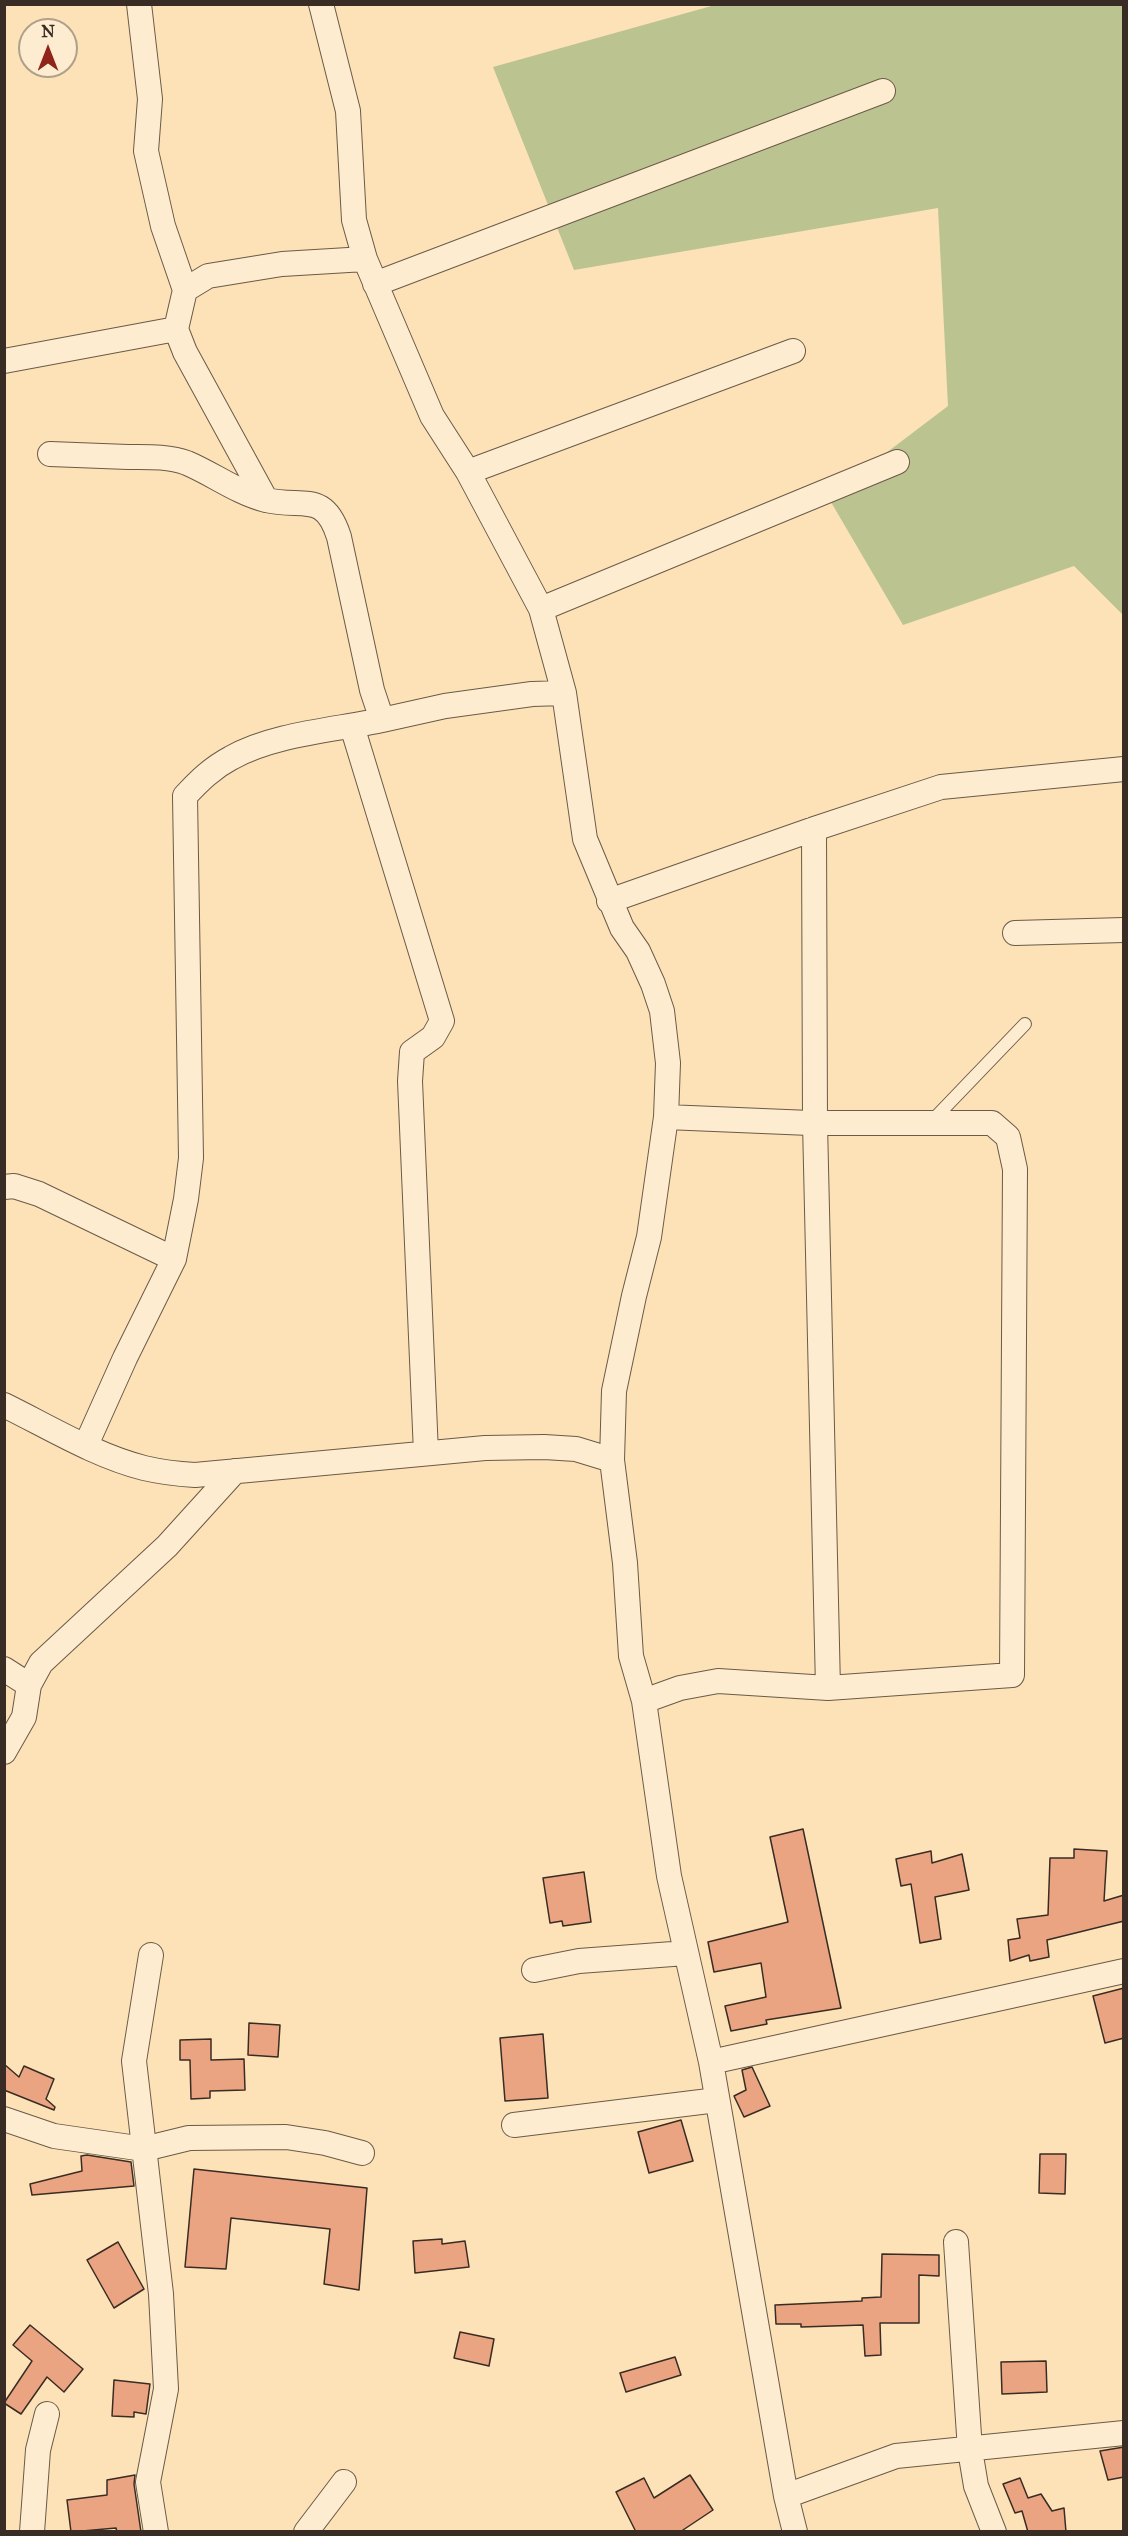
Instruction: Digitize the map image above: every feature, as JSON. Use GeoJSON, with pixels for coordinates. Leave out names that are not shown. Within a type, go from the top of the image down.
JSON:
{"type":"FeatureCollection","features":[{"type":"Feature","properties":{"kind":"street"},"geometry":{"type":"LineString","coordinates":[[139,4],[150,99],[146,151],[163,225],[185,290],[176,329],[185,352],[266,500]]}},
{"type":"Feature","properties":{"kind":"street"},"geometry":{"type":"LineString","coordinates":[[321,4],[348,111],[354,220],[365,259],[432,416],[468,472],[542,609],[564,693],[585,839],[609,901],[622,928],[642,960],[662,1011],[668,1063],[666,1118],[649,1237],[614,1391],[612,1460],[625,1563],[631,1656],[644,1701],[669,1876],[711,2062],[786,2496],[795,2532]]}},
{"type":"Feature","properties":{"kind":"street"},"geometry":{"type":"LineString","coordinates":[[375,284],[883,91]]}},
{"type":"Feature","properties":{"kind":"street"},"geometry":{"type":"LineString","coordinates":[[185,290],[208,276],[282,264],[365,259]]}},
{"type":"Feature","properties":{"kind":"street"},"geometry":{"type":"LineString","coordinates":[[4,361],[176,329]]}},
{"type":"Feature","properties":{"kind":"street"},"geometry":{"type":"LineString","coordinates":[[468,472],[793,351]]}},
{"type":"Feature","properties":{"kind":"street"},"geometry":{"type":"LineString","coordinates":[[50,454],[156,458],[185,462],[221,481],[266,500],[310,504],[326,510],[334,520],[372,690],[382,720]]}},
{"type":"Feature","properties":{"kind":"street"},"geometry":{"type":"LineString","coordinates":[[542,609],[897,462]]}},
{"type":"Feature","properties":{"kind":"street"},"geometry":{"type":"LineString","coordinates":[[86,1445],[124,1358],[174,1259],[186,1199],[191,1158],[185,796],[206,774],[232,757],[279,740],[445,706],[532,694],[564,693]]}},
{"type":"Feature","properties":{"kind":"street"},"geometry":{"type":"LineString","coordinates":[[352,726],[442,1021],[434,1037],[412,1052],[410,1081],[426,1453]]}},
{"type":"Feature","properties":{"kind":"street"},"geometry":{"type":"LineString","coordinates":[[609,901],[941,786],[1124,769]]}},
{"type":"Feature","properties":{"kind":"street"},"geometry":{"type":"LineString","coordinates":[[814,829],[815,1123],[828,1688]]}},
{"type":"Feature","properties":{"kind":"street"},"geometry":{"type":"LineString","coordinates":[[1015,933],[1124,930]]}},
{"type":"Feature","properties":{"kind":"street"},"geometry":{"type":"LineString","coordinates":[[644,1701],[680,1688],[718,1681],[828,1688],[1012,1675],[1015,1169],[1008,1137],[992,1123],[815,1123],[666,1118]]}},
{"type":"Feature","properties":{"kind":"street"},"geometry":{"type":"LineString","coordinates":[[4,1187],[14,1186],[39,1194],[174,1259]]}},
{"type":"Feature","properties":{"kind":"street"},"geometry":{"type":"LineString","coordinates":[[4,1405],[86,1445],[143,1468],[169,1473],[195,1475],[426,1453],[544,1447],[576,1449],[612,1460]]}},
{"type":"Feature","properties":{"kind":"street"},"geometry":{"type":"LineString","coordinates":[[4,1752],[24,1717],[29,1685],[41,1663],[167,1546],[236,1472]]}},
{"type":"Feature","properties":{"kind":"street"},"geometry":{"type":"LineString","coordinates":[[4,1669],[29,1685]]}},
{"type":"Feature","properties":{"kind":"street"},"geometry":{"type":"LineString","coordinates":[[534,1970],[579,1961],[686,1953]]}},
{"type":"Feature","properties":{"kind":"street"},"geometry":{"type":"LineString","coordinates":[[151,1955],[134,2061],[160,2294],[166,2389],[149,2474],[156,2532]]}},
{"type":"Feature","properties":{"kind":"street"},"geometry":{"type":"LineString","coordinates":[[711,2062],[1124,1971]]}},
{"type":"Feature","properties":{"kind":"street"},"geometry":{"type":"LineString","coordinates":[[513,2125],[717,2100]]}},
{"type":"Feature","properties":{"kind":"street"},"geometry":{"type":"LineString","coordinates":[[4,2119],[54,2136],[144,2149],[189,2138],[286,2137],[326,2143],[362,2154]]}},
{"type":"Feature","properties":{"kind":"street"},"geometry":{"type":"LineString","coordinates":[[956,2242],[970,2450],[976,2486],[994,2532]]}},
{"type":"Feature","properties":{"kind":"street"},"geometry":{"type":"LineString","coordinates":[[32,2532],[38,2450],[47,2414]]}},
{"type":"Feature","properties":{"kind":"street"},"geometry":{"type":"LineString","coordinates":[[786,2496],[896,2456],[1124,2433]]}},
{"type":"Feature","properties":{"kind":"street"},"geometry":{"type":"LineString","coordinates":[[306,2532],[344,2482]]}},
{"type":"Feature","properties":{"kind":"lane"},"geometry":{"type":"LineString","coordinates":[[930,1123],[1025,1024]]}},
{"type":"Feature","properties":{"kind":"green space"},"geometry":{"type":"Polygon","coordinates":[[[715,5],[1123,5],[1123,615],[1074,566],[903,625],[828,497],[948,406],[938,208],[574,270],[493,67],[715,5]]]}},
{"type":"Feature","properties":{"kind":"building"},"geometry":{"type":"Polygon","coordinates":[[[803,1829],[841,2008],[766,2020],[767,2024],[731,2031],[725,2006],[766,1997],[761,1963],[714,1972],[708,1942],[788,1922],[770,1837],[803,1829]]]}},
{"type":"Feature","properties":{"kind":"building"},"geometry":{"type":"Polygon","coordinates":[[[1074,1849],[1107,1851],[1104,1901],[1124,1895],[1124,1921],[1047,1940],[1049,1957],[1030,1961],[1029,1955],[1010,1961],[1008,1940],[1020,1938],[1017,1919],[1048,1915],[1050,1858],[1074,1858],[1074,1849]]]}},
{"type":"Feature","properties":{"kind":"building"},"geometry":{"type":"Polygon","coordinates":[[[931,1851],[932,1863],[962,1854],[969,1890],[935,1897],[941,1939],[920,1943],[911,1884],[901,1886],[896,1859],[931,1851]]]}},
{"type":"Feature","properties":{"kind":"building"},"geometry":{"type":"Polygon","coordinates":[[[584,1872],[591,1922],[563,1926],[562,1921],[550,1923],[543,1878],[584,1872]]]}},
{"type":"Feature","properties":{"kind":"building"},"geometry":{"type":"Polygon","coordinates":[[[1124,1988],[1124,2038],[1105,2043],[1093,1996],[1124,1988]]]}},
{"type":"Feature","properties":{"kind":"building"},"geometry":{"type":"Polygon","coordinates":[[[249,2023],[280,2025],[278,2057],[248,2055],[249,2023]]]}},
{"type":"Feature","properties":{"kind":"building"},"geometry":{"type":"Polygon","coordinates":[[[543,2034],[548,2098],[505,2101],[500,2038],[543,2034]]]}},
{"type":"Feature","properties":{"kind":"building"},"geometry":{"type":"Polygon","coordinates":[[[211,2039],[211,2060],[244,2059],[245,2090],[210,2091],[210,2098],[191,2099],[190,2060],[180,2060],[180,2040],[211,2039]]]}},
{"type":"Feature","properties":{"kind":"building"},"geometry":{"type":"Polygon","coordinates":[[[4,2064],[19,2077],[24,2066],[54,2079],[46,2099],[55,2107],[54,2110],[4,2090],[4,2064]]]}},
{"type":"Feature","properties":{"kind":"building"},"geometry":{"type":"Polygon","coordinates":[[[752,2067],[770,2106],[744,2117],[734,2096],[746,2090],[742,2070],[752,2067]]]}},
{"type":"Feature","properties":{"kind":"building"},"geometry":{"type":"Polygon","coordinates":[[[681,2120],[693,2161],[649,2173],[638,2132],[681,2120]]]}},
{"type":"Feature","properties":{"kind":"building"},"geometry":{"type":"Polygon","coordinates":[[[1040,2154],[1066,2154],[1065,2194],[1039,2193],[1040,2154]]]}},
{"type":"Feature","properties":{"kind":"building"},"geometry":{"type":"Polygon","coordinates":[[[81,2156],[131,2162],[134,2186],[32,2195],[30,2184],[82,2171],[81,2156]]]}},
{"type":"Feature","properties":{"kind":"building"},"geometry":{"type":"Polygon","coordinates":[[[194,2169],[367,2188],[359,2290],[324,2284],[330,2229],[231,2218],[226,2269],[185,2267],[194,2169]]]}},
{"type":"Feature","properties":{"kind":"building"},"geometry":{"type":"Polygon","coordinates":[[[442,2239],[442,2244],[465,2241],[469,2267],[415,2273],[413,2241],[442,2239]]]}},
{"type":"Feature","properties":{"kind":"building"},"geometry":{"type":"Polygon","coordinates":[[[118,2242],[144,2289],[114,2308],[87,2260],[118,2242]]]}},
{"type":"Feature","properties":{"kind":"building"},"geometry":{"type":"Polygon","coordinates":[[[882,2254],[939,2255],[939,2276],[919,2275],[919,2323],[880,2323],[881,2355],[865,2356],[863,2325],[801,2327],[801,2324],[776,2324],[775,2305],[862,2301],[862,2298],[881,2297],[882,2254]]]}},
{"type":"Feature","properties":{"kind":"building"},"geometry":{"type":"Polygon","coordinates":[[[30,2325],[83,2369],[64,2392],[47,2377],[21,2414],[4,2403],[32,2361],[13,2345],[30,2325]]]}},
{"type":"Feature","properties":{"kind":"building"},"geometry":{"type":"Polygon","coordinates":[[[460,2332],[494,2339],[489,2366],[454,2358],[460,2332]]]}},
{"type":"Feature","properties":{"kind":"building"},"geometry":{"type":"Polygon","coordinates":[[[675,2357],[681,2375],[626,2392],[620,2373],[675,2357]]]}},
{"type":"Feature","properties":{"kind":"building"},"geometry":{"type":"Polygon","coordinates":[[[1046,2361],[1047,2392],[1002,2394],[1001,2362],[1046,2361]]]}},
{"type":"Feature","properties":{"kind":"building"},"geometry":{"type":"Polygon","coordinates":[[[114,2380],[150,2384],[146,2414],[134,2412],[134,2417],[112,2416],[114,2380]]]}},
{"type":"Feature","properties":{"kind":"building"},"geometry":{"type":"Polygon","coordinates":[[[1124,2447],[1124,2477],[1108,2480],[1100,2451],[1124,2447]]]}},
{"type":"Feature","properties":{"kind":"building"},"geometry":{"type":"Polygon","coordinates":[[[135,2475],[134,2484],[141,2532],[117,2532],[116,2528],[71,2532],[67,2500],[107,2495],[107,2480],[135,2475]]]}},
{"type":"Feature","properties":{"kind":"building"},"geometry":{"type":"Polygon","coordinates":[[[690,2475],[713,2510],[680,2532],[636,2532],[616,2492],[644,2478],[654,2498],[690,2475]]]}},
{"type":"Feature","properties":{"kind":"building"},"geometry":{"type":"Polygon","coordinates":[[[1020,2478],[1028,2498],[1041,2494],[1052,2511],[1064,2508],[1066,2532],[1028,2532],[1022,2511],[1015,2513],[1003,2484],[1020,2478]]]}}]}
